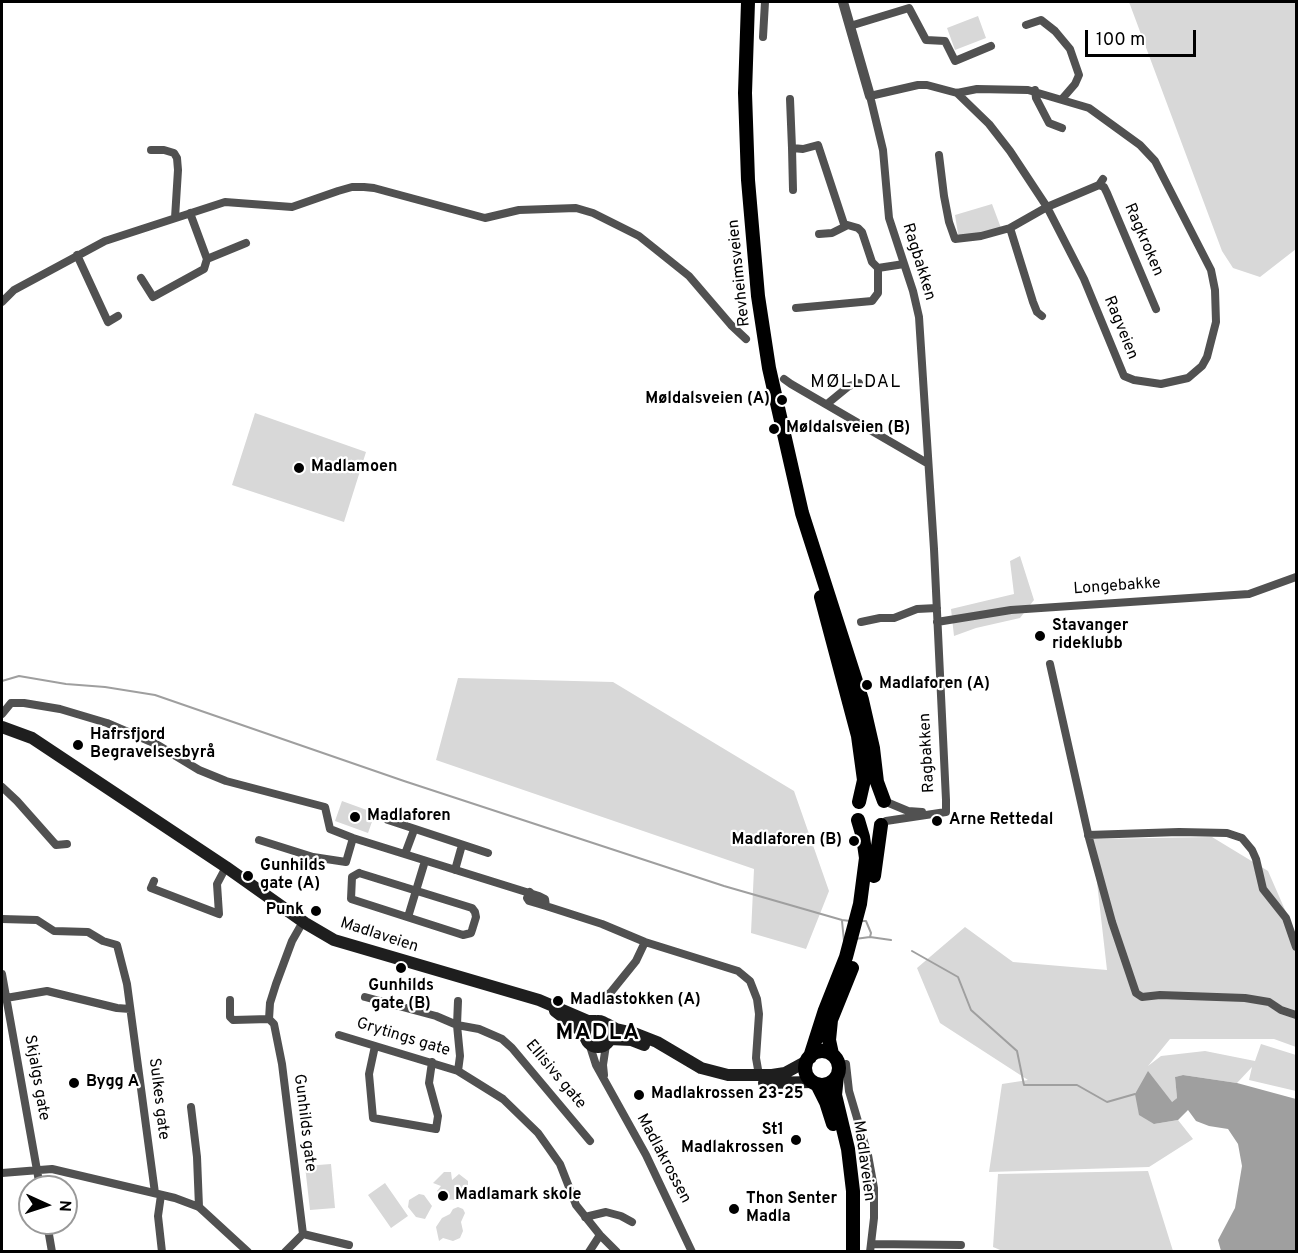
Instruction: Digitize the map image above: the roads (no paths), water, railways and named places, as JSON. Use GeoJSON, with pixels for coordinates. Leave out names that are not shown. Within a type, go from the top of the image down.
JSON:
{"type":"FeatureCollection","features":[{"type":"Feature","properties":{"kind":"main road","name":"Revheimsveien"},"geometry":{"type":"LineString","coordinates":[[748,2],[746,131],[753,250],[769,368],[822,601],[858,736],[864,780],[859,802]]}},
{"type":"Feature","properties":{"kind":"main road","name":"Revheimsveien"},"geometry":{"type":"LineString","coordinates":[[808,536],[862,700],[873,748],[877,782],[884,801]]}},
{"type":"Feature","properties":{"kind":"main road","name":"Madlaveien"},"geometry":{"type":"LineString","coordinates":[[2,727],[32,738],[226,867],[305,923],[334,940],[539,1000],[588,1021],[601,1022],[657,1042],[701,1068],[728,1075],[785,1073],[808,1059]]}},
{"type":"Feature","properties":{"kind":"main road"},"geometry":{"type":"LineString","coordinates":[[815,1083],[807,1074],[808,1059],[859,948],[868,888],[883,823],[888,812],[884,801],[871,796],[859,802],[856,809],[863,837],[868,888]]}},
{"type":"Feature","properties":{"kind":"main road"},"geometry":{"type":"LineString","coordinates":[[858,820],[867,828],[876,828],[883,823]]}},
{"type":"Feature","properties":{"kind":"main road"},"geometry":{"type":"LineString","coordinates":[[608,1042],[611,1030],[601,1022],[587,1027],[587,1040],[597,1047],[608,1042],[631,1041],[642,1044],[696,1073],[718,1081],[826,1084],[839,1072],[838,1062],[832,1054],[828,1031],[835,998]]}},
{"type":"Feature","properties":{"kind":"main road","name":"Madlaveien"},"geometry":{"type":"LineString","coordinates":[[539,1000],[581,1031],[587,1040]]}},
{"type":"Feature","properties":{"kind":"main road"},"geometry":{"type":"LineString","coordinates":[[808,1059],[823,1051],[832,1054]]}},
{"type":"Feature","properties":{"kind":"main road","name":"Madlaveien"},"geometry":{"type":"LineString","coordinates":[[837,1076],[835,1095],[848,1149],[853,1191],[853,1251]]}},
{"type":"Feature","properties":{"kind":"main road","name":"Madlaveien"},"geometry":{"type":"LineString","coordinates":[[815,1083],[830,1111],[841,1164],[845,1204],[844,1251]]}},
{"type":"Feature","properties":{"kind":"street"},"geometry":{"type":"LineString","coordinates":[[763,37],[765,2]]}},
{"type":"Feature","properties":{"kind":"street","name":"Ragbakken"},"geometry":{"type":"LineString","coordinates":[[843,2],[884,150],[889,218],[919,317],[938,622],[946,812],[883,823]]}},
{"type":"Feature","properties":{"kind":"street"},"geometry":{"type":"LineString","coordinates":[[850,26],[909,8],[926,40],[945,41],[955,61],[991,46]]}},
{"type":"Feature","properties":{"kind":"street"},"geometry":{"type":"LineString","coordinates":[[1026,25],[1041,20],[1055,31],[1070,49],[1079,75],[1075,84],[1062,99]]}},
{"type":"Feature","properties":{"kind":"street","name":"Ragveien"},"geometry":{"type":"LineString","coordinates":[[870,96],[918,84],[927,84],[957,93],[989,124],[1047,207],[1084,279],[1124,376],[1161,384],[1183,380],[1194,374],[1207,357],[1216,322],[1215,290],[1211,270],[1149,153],[1089,108],[1035,90],[977,89],[957,93]]}},
{"type":"Feature","properties":{"kind":"street"},"geometry":{"type":"LineString","coordinates":[[1035,90],[1036,98],[1049,123],[1062,128]]}},
{"type":"Feature","properties":{"kind":"street"},"geometry":{"type":"LineString","coordinates":[[790,99],[793,190]]}},
{"type":"Feature","properties":{"kind":"street"},"geometry":{"type":"LineString","coordinates":[[792,148],[803,149],[818,145],[846,226]]}},
{"type":"Feature","properties":{"kind":"street"},"geometry":{"type":"LineString","coordinates":[[151,150],[174,153],[177,159],[175,218]]}},
{"type":"Feature","properties":{"kind":"street","name":"Ragkroken"},"geometry":{"type":"LineString","coordinates":[[939,155],[949,222],[956,239],[972,238],[1010,228],[1047,207],[1101,182],[1156,309]]}},
{"type":"Feature","properties":{"kind":"street"},"geometry":{"type":"LineString","coordinates":[[2,302],[14,290],[105,241],[225,201],[292,207],[352,187],[374,188],[485,218],[519,210],[576,208],[593,213],[639,236],[689,276],[746,339]]}},
{"type":"Feature","properties":{"kind":"street"},"geometry":{"type":"LineString","coordinates":[[141,278],[151,296],[155,297],[204,268],[207,259],[190,213]]}},
{"type":"Feature","properties":{"kind":"street"},"geometry":{"type":"LineString","coordinates":[[796,308],[872,301],[878,293],[878,268],[872,262],[860,230],[846,226],[819,234]]}},
{"type":"Feature","properties":{"kind":"street"},"geometry":{"type":"LineString","coordinates":[[1010,228],[1033,303],[1037,312],[1042,316]]}},
{"type":"Feature","properties":{"kind":"street"},"geometry":{"type":"LineString","coordinates":[[207,259],[246,243]]}},
{"type":"Feature","properties":{"kind":"street"},"geometry":{"type":"LineString","coordinates":[[77,255],[108,322],[118,316]]}},
{"type":"Feature","properties":{"kind":"street"},"geometry":{"type":"LineString","coordinates":[[878,268],[904,264]]}},
{"type":"Feature","properties":{"kind":"street"},"geometry":{"type":"LineString","coordinates":[[784,378],[790,384],[927,463]]}},
{"type":"Feature","properties":{"kind":"street"},"geometry":{"type":"LineString","coordinates":[[827,404],[849,386],[859,383]]}},
{"type":"Feature","properties":{"kind":"street","name":"Longebakke"},"geometry":{"type":"LineString","coordinates":[[938,622],[1011,610],[1249,594],[1296,577]]}},
{"type":"Feature","properties":{"kind":"street"},"geometry":{"type":"LineString","coordinates":[[861,622],[894,618],[917,609],[936,608]]}},
{"type":"Feature","properties":{"kind":"street"},"geometry":{"type":"LineString","coordinates":[[1050,664],[1088,835],[1112,922],[1136,993],[1142,997],[1160,995],[1245,998],[1269,1002],[1281,1010],[1296,1015]]}},
{"type":"Feature","properties":{"kind":"street"},"geometry":{"type":"LineString","coordinates":[[2,714],[11,703],[24,703],[60,709],[106,723],[156,744],[199,770],[226,781],[325,807],[330,829],[352,838],[530,892],[543,897],[546,906],[602,924],[645,942],[720,963],[738,971],[754,986],[757,999],[759,1014],[756,1058],[759,1075]]}},
{"type":"Feature","properties":{"kind":"street"},"geometry":{"type":"LineString","coordinates":[[2,787],[56,845],[67,844]]}},
{"type":"Feature","properties":{"kind":"street","name":"Ragbakken"},"geometry":{"type":"LineString","coordinates":[[884,801],[908,812],[934,813]]}},
{"type":"Feature","properties":{"kind":"street"},"geometry":{"type":"LineString","coordinates":[[388,820],[488,853]]}},
{"type":"Feature","properties":{"kind":"street"},"geometry":{"type":"LineString","coordinates":[[405,855],[414,830]]}},
{"type":"Feature","properties":{"kind":"street"},"geometry":{"type":"LineString","coordinates":[[1088,835],[1179,832],[1227,833],[1242,838],[1256,859],[1263,890],[1286,918],[1296,947]]}},
{"type":"Feature","properties":{"kind":"street"},"geometry":{"type":"LineString","coordinates":[[260,840],[313,856],[346,862],[352,838]]}},
{"type":"Feature","properties":{"kind":"street"},"geometry":{"type":"LineString","coordinates":[[455,870],[462,845]]}},
{"type":"Feature","properties":{"kind":"street"},"geometry":{"type":"LineString","coordinates":[[408,917],[425,861]]}},
{"type":"Feature","properties":{"kind":"street"},"geometry":{"type":"LineString","coordinates":[[154,881],[150,888],[219,914],[218,884],[226,867]]}},
{"type":"Feature","properties":{"kind":"street"},"geometry":{"type":"LineString","coordinates":[[359,873],[471,908],[477,917],[471,933],[463,935],[408,917],[351,899],[352,877],[359,873]]}},
{"type":"Feature","properties":{"kind":"street","name":"Sulkes gate"},"geometry":{"type":"LineString","coordinates":[[2,919],[37,920],[54,930],[88,932],[103,942],[117,945],[127,984],[158,1194],[162,1251]]}},
{"type":"Feature","properties":{"kind":"street","name":"Gunhilds gate"},"geometry":{"type":"LineString","coordinates":[[303,1234],[284,1077],[274,1024],[269,1019],[270,1003],[292,941],[305,923]]}},
{"type":"Feature","properties":{"kind":"street"},"geometry":{"type":"LineString","coordinates":[[604,998],[636,961],[645,942]]}},
{"type":"Feature","properties":{"kind":"street","name":"Skjalgs gate"},"geometry":{"type":"LineString","coordinates":[[2,974],[38,1175]]}},
{"type":"Feature","properties":{"kind":"street"},"geometry":{"type":"LineString","coordinates":[[6,998],[47,991],[130,1009]]}},
{"type":"Feature","properties":{"kind":"street","name":"Grytings gate"},"geometry":{"type":"LineString","coordinates":[[365,997],[436,1016],[457,1025]]}},
{"type":"Feature","properties":{"kind":"street"},"geometry":{"type":"LineString","coordinates":[[230,1000],[230,1017],[233,1020],[269,1019]]}},
{"type":"Feature","properties":{"kind":"street","name":"Grytings gate"},"geometry":{"type":"LineString","coordinates":[[458,1001],[457,1025],[460,1056],[458,1071]]}},
{"type":"Feature","properties":{"kind":"street","name":"Ellisivs gate"},"geometry":{"type":"LineString","coordinates":[[457,1025],[493,1034],[513,1048],[590,1141]]}},
{"type":"Feature","properties":{"kind":"street","name":"Grytings gate"},"geometry":{"type":"LineString","coordinates":[[339,1035],[458,1071],[503,1099],[538,1133],[560,1164],[576,1205],[600,1235],[617,1251]]}},
{"type":"Feature","properties":{"kind":"street","name":"Madlakrossen"},"geometry":{"type":"LineString","coordinates":[[587,1040],[596,1065],[668,1199],[692,1251]]}},
{"type":"Feature","properties":{"kind":"street","name":"Madlakrossen"},"geometry":{"type":"LineString","coordinates":[[605,1081],[603,1065],[608,1042]]}},
{"type":"Feature","properties":{"kind":"street"},"geometry":{"type":"LineString","coordinates":[[375,1046],[369,1074],[373,1118],[436,1130],[438,1116],[429,1083],[432,1062]]}},
{"type":"Feature","properties":{"kind":"street"},"geometry":{"type":"LineString","coordinates":[[743,1076],[756,1058]]}},
{"type":"Feature","properties":{"kind":"street"},"geometry":{"type":"LineString","coordinates":[[846,1064],[849,1091],[868,1155],[874,1188],[871,1248],[961,1245]]}},
{"type":"Feature","properties":{"kind":"street"},"geometry":{"type":"LineString","coordinates":[[191,1107],[197,1157],[199,1207]]}},
{"type":"Feature","properties":{"kind":"street"},"geometry":{"type":"LineString","coordinates":[[2,1173],[52,1169],[158,1194],[199,1207],[248,1251]]}},
{"type":"Feature","properties":{"kind":"street"},"geometry":{"type":"LineString","coordinates":[[585,1217],[606,1212],[632,1222]]}},
{"type":"Feature","properties":{"kind":"street"},"geometry":{"type":"LineString","coordinates":[[285,1251],[303,1234],[349,1245]]}},
{"type":"Feature","properties":{"kind":"street"},"geometry":{"type":"LineString","coordinates":[[49,1235],[52,1251]]}},
{"type":"Feature","properties":{"kind":"street"},"geometry":{"type":"LineString","coordinates":[[589,1251],[600,1235]]}},
{"type":"Feature","properties":{"kind":"waterway"},"geometry":{"type":"LineString","coordinates":[[2,681],[19,676],[155,695],[404,781],[724,886],[850,921]]}},
{"type":"Feature","properties":{"kind":"waterway"},"geometry":{"type":"LineString","coordinates":[[842,921],[844,941]]}},
{"type":"Feature","properties":{"kind":"waterway"},"geometry":{"type":"LineString","coordinates":[[862,921],[866,921],[871,933],[870,937]]}},
{"type":"Feature","properties":{"kind":"waterway"},"geometry":{"type":"LineString","coordinates":[[855,939],[870,937],[891,940]]}},
{"type":"Feature","properties":{"kind":"waterway"},"geometry":{"type":"LineString","coordinates":[[912,951],[958,977],[971,1010],[1017,1051],[1024,1085],[1077,1085],[1107,1102],[1135,1094]]}},
{"type":"Feature","properties":{"kind":"place","name":"Møldalsveien (A)"},"geometry":{"type":"Point","coordinates":[782,400]}},
{"type":"Feature","properties":{"kind":"place","name":"Møldalsveien (B)"},"geometry":{"type":"Point","coordinates":[774,429]}},
{"type":"Feature","properties":{"kind":"place","name":"Madlamoen"},"geometry":{"type":"Point","coordinates":[299,468]}},
{"type":"Feature","properties":{"kind":"place","name":"Stavanger rideklubb"},"geometry":{"type":"Point","coordinates":[1040,636]}},
{"type":"Feature","properties":{"kind":"place","name":"Madlaforen (A)"},"geometry":{"type":"Point","coordinates":[867,685]}},
{"type":"Feature","properties":{"kind":"place","name":"Hafrsfjord Begravelsesbyrå"},"geometry":{"type":"Point","coordinates":[78,745]}},
{"type":"Feature","properties":{"kind":"place","name":"Madlaforen"},"geometry":{"type":"Point","coordinates":[355,817]}},
{"type":"Feature","properties":{"kind":"place","name":"Arne Rettedal"},"geometry":{"type":"Point","coordinates":[937,821]}},
{"type":"Feature","properties":{"kind":"place","name":"Madlaforen (B)"},"geometry":{"type":"Point","coordinates":[854,841]}},
{"type":"Feature","properties":{"kind":"place","name":"Gunhilds gate (A)"},"geometry":{"type":"Point","coordinates":[248,876]}},
{"type":"Feature","properties":{"kind":"place","name":"Punk"},"geometry":{"type":"Point","coordinates":[316,911]}},
{"type":"Feature","properties":{"kind":"place","name":"Gunhilds gate (B)"},"geometry":{"type":"Point","coordinates":[401,968]}},
{"type":"Feature","properties":{"kind":"place","name":"Madlastokken (A)"},"geometry":{"type":"Point","coordinates":[558,1001]}},
{"type":"Feature","properties":{"kind":"place","name":"Bygg A"},"geometry":{"type":"Point","coordinates":[74,1083]}},
{"type":"Feature","properties":{"kind":"place","name":"Madlakrossen 23-25"},"geometry":{"type":"Point","coordinates":[639,1095]}},
{"type":"Feature","properties":{"kind":"place","name":"St1 Madlakrossen"},"geometry":{"type":"Point","coordinates":[796,1140]}},
{"type":"Feature","properties":{"kind":"place","name":"Madlamark skole"},"geometry":{"type":"Point","coordinates":[443,1196]}},
{"type":"Feature","properties":{"kind":"place","name":"Thon Senter Madla"},"geometry":{"type":"Point","coordinates":[734,1209]}},
{"type":"Feature","properties":{"kind":"district","name":"MØLLDAL"},"geometry":{"type":"Point","coordinates":[856,383]}},
{"type":"Feature","properties":{"kind":"district","name":"MADLA"},"geometry":{"type":"Point","coordinates":[598,1035]}}]}
